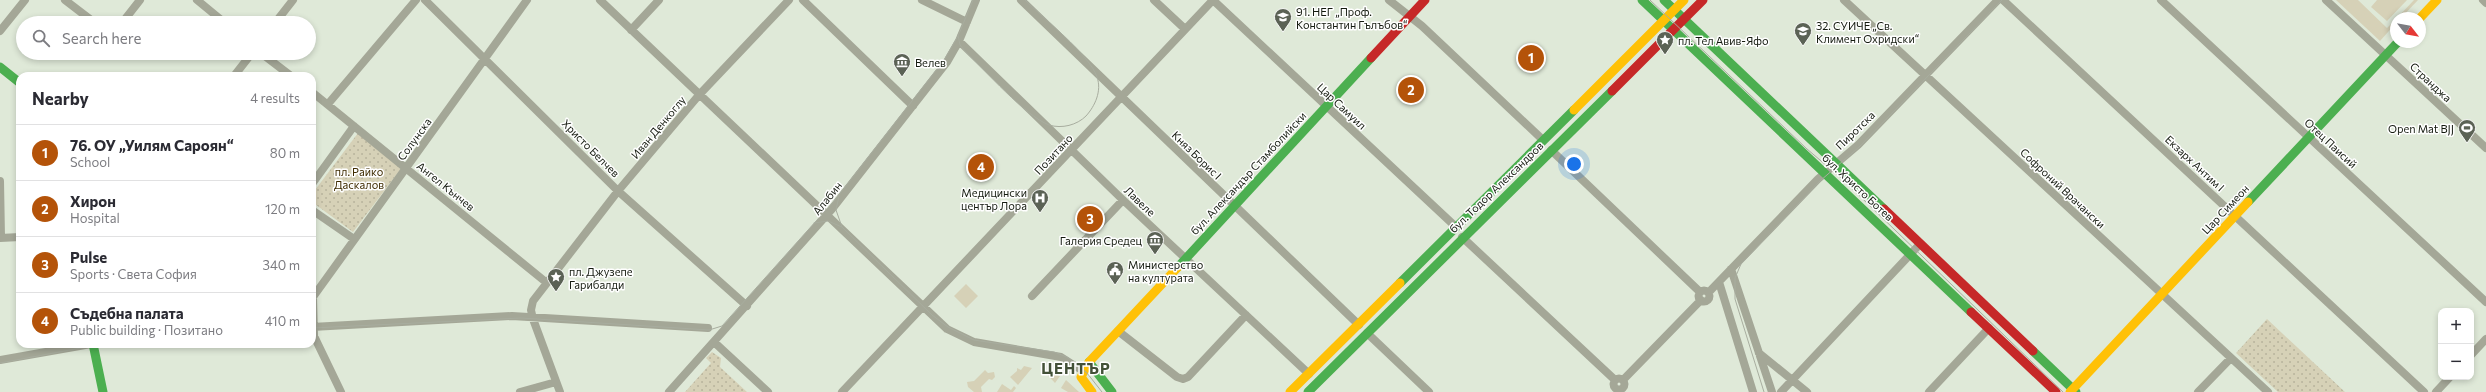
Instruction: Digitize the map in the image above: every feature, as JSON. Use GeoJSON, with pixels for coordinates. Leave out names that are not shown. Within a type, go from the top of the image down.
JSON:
{"type":"FeatureCollection","features":[{"type":"Feature","properties":{"kind":"main road","name":"бул. Александър Стамболийски"},"geometry":{"type":"LineString","coordinates":[[1083,372],[1089,362],[1425,0]]}},
{"type":"Feature","properties":{"kind":"main road","name":"бул. Христо Ботев"},"geometry":{"type":"LineString","coordinates":[[1642,0],[1826,172],[2056,392]]}},
{"type":"Feature","properties":{"kind":"main road","name":"бул. Христо Ботев"},"geometry":{"type":"LineString","coordinates":[[1664,0],[1837,162],[2073,391]]}},
{"type":"Feature","properties":{"kind":"main road","name":"бул. Тодор Александров"},"geometry":{"type":"LineString","coordinates":[[1290,392],[1684,0]]}},
{"type":"Feature","properties":{"kind":"main road","name":"бул. Тодор Александров"},"geometry":{"type":"LineString","coordinates":[[1308,392],[1462,237],[1702,0]]}},
{"type":"Feature","properties":{"kind":"main road"},"geometry":{"type":"LineString","coordinates":[[2426,12],[2437,0]]}},
{"type":"Feature","properties":{"kind":"main road","name":"Цар Симеон"},"geometry":{"type":"LineString","coordinates":[[2073,391],[2162,293],[2392,48]]}},
{"type":"Feature","properties":{"kind":"main road"},"geometry":{"type":"LineString","coordinates":[[0,67],[16,80]]}},
{"type":"Feature","properties":{"kind":"main road"},"geometry":{"type":"LineString","coordinates":[[93,348],[103,392]]}},
{"type":"Feature","properties":{"kind":"main road"},"geometry":{"type":"LineString","coordinates":[[1089,362],[1112,392]]}},
{"type":"Feature","properties":{"kind":"main road"},"geometry":{"type":"LineString","coordinates":[[1083,372],[1082,381],[1092,392]]}},
{"type":"Feature","properties":{"kind":"street"},"geometry":{"type":"LineString","coordinates":[[0,31],[25,0]]}},
{"type":"Feature","properties":{"kind":"street"},"geometry":{"type":"LineString","coordinates":[[65,0],[85,16]]}},
{"type":"Feature","properties":{"kind":"street"},"geometry":{"type":"LineString","coordinates":[[127,16],[140,0]]}},
{"type":"Feature","properties":{"kind":"street"},"geometry":{"type":"LineString","coordinates":[[197,0],[216,16]]}},
{"type":"Feature","properties":{"kind":"street"},"geometry":{"type":"LineString","coordinates":[[280,16],[293,0]]}},
{"type":"Feature","properties":{"kind":"street"},"geometry":{"type":"LineString","coordinates":[[328,104],[416,0]]}},
{"type":"Feature","properties":{"kind":"street","name":"Христо Белчев"},"geometry":{"type":"LineString","coordinates":[[425,0],[486,58],[618,191],[747,306]]}},
{"type":"Feature","properties":{"kind":"street","name":"Солунска"},"geometry":{"type":"LineString","coordinates":[[316,293],[527,0]]}},
{"type":"Feature","properties":{"kind":"street"},"geometry":{"type":"LineString","coordinates":[[600,0],[922,308],[947,329],[974,342],[1061,357],[1083,372]]}},
{"type":"Feature","properties":{"kind":"street"},"geometry":{"type":"LineString","coordinates":[[631,30],[659,0]]}},
{"type":"Feature","properties":{"kind":"street","name":"Иван Денкоглу"},"geometry":{"type":"LineString","coordinates":[[533,316],[532,306],[547,283],[618,191],[699,95],[789,0]]}},
{"type":"Feature","properties":{"kind":"street"},"geometry":{"type":"LineString","coordinates":[[803,0],[913,106]]}},
{"type":"Feature","properties":{"kind":"street"},"geometry":{"type":"LineString","coordinates":[[922,0],[967,22]]}},
{"type":"Feature","properties":{"kind":"street","name":"Алабин"},"geometry":{"type":"LineString","coordinates":[[669,392],[827,216],[947,62],[959,41],[976,0]]}},
{"type":"Feature","properties":{"kind":"street","name":"Княз Борис I"},"geometry":{"type":"LineString","coordinates":[[1022,0],[1234,206],[1359,324]]}},
{"type":"Feature","properties":{"kind":"street"},"geometry":{"type":"LineString","coordinates":[[1154,0],[1185,29]]}},
{"type":"Feature","properties":{"kind":"street","name":"Позитано"},"geometry":{"type":"LineString","coordinates":[[842,392],[1213,0]]}},
{"type":"Feature","properties":{"kind":"street","name":"Цар Самуил"},"geometry":{"type":"LineString","coordinates":[[1213,0],[1456,227]]}},
{"type":"Feature","properties":{"kind":"street"},"geometry":{"type":"LineString","coordinates":[[1389,0],[1409,18],[1422,26],[1543,140]]}},
{"type":"Feature","properties":{"kind":"street","name":"Софроний Врачански"},"geometry":{"type":"LineString","coordinates":[[1844,0],[2268,392]]}},
{"type":"Feature","properties":{"kind":"street","name":"Пиротска"},"geometry":{"type":"LineString","coordinates":[[1620,386],[1703,295],[1719,282],[1826,172],[1926,76],[1998,0]]}},
{"type":"Feature","properties":{"kind":"street","name":"Екзарх Антим I"},"geometry":{"type":"LineString","coordinates":[[2003,0],[2424,392]]}},
{"type":"Feature","properties":{"kind":"street","name":"Отец Паисий"},"geometry":{"type":"LineString","coordinates":[[2161,0],[2486,302]]}},
{"type":"Feature","properties":{"kind":"street","name":"Странджа"},"geometry":{"type":"LineString","coordinates":[[2326,0],[2486,148]]}},
{"type":"Feature","properties":{"kind":"street"},"geometry":{"type":"LineString","coordinates":[[2483,0],[2486,3]]}},
{"type":"Feature","properties":{"kind":"street","name":"Лавеле"},"geometry":{"type":"LineString","coordinates":[[959,41],[1123,200],[1309,374]]}},
{"type":"Feature","properties":{"kind":"street"},"geometry":{"type":"LineString","coordinates":[[237,72],[247,60]]}},
{"type":"Feature","properties":{"kind":"street"},"geometry":{"type":"LineString","coordinates":[[270,60],[286,72]]}},
{"type":"Feature","properties":{"kind":"street","name":"Ангел Кънчев"},"geometry":{"type":"LineString","coordinates":[[316,95],[547,283]]}},
{"type":"Feature","properties":{"kind":"street"},"geometry":{"type":"LineString","coordinates":[[316,178],[354,126]]}},
{"type":"Feature","properties":{"kind":"street"},"geometry":{"type":"LineString","coordinates":[[1551,150],[1703,295]]}},
{"type":"Feature","properties":{"kind":"street"},"geometry":{"type":"LineString","coordinates":[[0,181],[1,238],[16,237]]}},
{"type":"Feature","properties":{"kind":"street"},"geometry":{"type":"LineString","coordinates":[[1032,296],[1123,200]]}},
{"type":"Feature","properties":{"kind":"street"},"geometry":{"type":"LineString","coordinates":[[316,213],[354,240]]}},
{"type":"Feature","properties":{"kind":"street"},"geometry":{"type":"LineString","coordinates":[[1462,237],[1620,386]]}},
{"type":"Feature","properties":{"kind":"street"},"geometry":{"type":"LineString","coordinates":[[1781,392],[1920,244]]}},
{"type":"Feature","properties":{"kind":"street"},"geometry":{"type":"LineString","coordinates":[[1731,269],[1772,392]]}},
{"type":"Feature","properties":{"kind":"street"},"geometry":{"type":"LineString","coordinates":[[1719,282],[1753,392]]}},
{"type":"Feature","properties":{"kind":"street"},"geometry":{"type":"LineString","coordinates":[[1118,331],[1177,377],[1183,379],[1188,377],[1246,315]]}},
{"type":"Feature","properties":{"kind":"street"},"geometry":{"type":"LineString","coordinates":[[316,327],[533,316],[708,328]]}},
{"type":"Feature","properties":{"kind":"street"},"geometry":{"type":"LineString","coordinates":[[533,316],[560,392]]}},
{"type":"Feature","properties":{"kind":"street"},"geometry":{"type":"LineString","coordinates":[[1929,392],[1990,328]]}},
{"type":"Feature","properties":{"kind":"street"},"geometry":{"type":"LineString","coordinates":[[1367,333],[1429,392]]}},
{"type":"Feature","properties":{"kind":"street"},"geometry":{"type":"LineString","coordinates":[[2474,352],[2486,339]]}},
{"type":"Feature","properties":{"kind":"street","name":"Солунска"},"geometry":{"type":"LineString","coordinates":[[316,340],[341,392]]}},
{"type":"Feature","properties":{"kind":"street"},"geometry":{"type":"LineString","coordinates":[[714,342],[768,392]]}},
{"type":"Feature","properties":{"kind":"street"},"geometry":{"type":"LineString","coordinates":[[0,360],[69,348]]}},
{"type":"Feature","properties":{"kind":"street"},"geometry":{"type":"LineString","coordinates":[[1759,353],[1793,379],[1807,392]]}},
{"type":"Feature","properties":{"kind":"street"},"geometry":{"type":"LineString","coordinates":[[2198,392],[2231,358]]}},
{"type":"Feature","properties":{"kind":"street"},"geometry":{"type":"LineString","coordinates":[[2436,392],[2447,380]]}},
{"type":"Feature","properties":{"kind":"street"},"geometry":{"type":"LineString","coordinates":[[520,392],[556,382]]}},
{"type":"Feature","properties":{"kind":"green space"},"geometry":{"type":"Polygon","coordinates":[[[2336,0],[2358,0],[2387,28],[2390,25],[2390,30],[2380,41],[2336,0]]]}},
{"type":"Feature","properties":{"kind":"green space"},"geometry":{"type":"Polygon","coordinates":[[[2377,0],[2407,0],[2396,12],[2390,12],[2390,18],[2387,21],[2371,7],[2377,0]]]}},
{"type":"Feature","properties":{"kind":"green space"},"geometry":{"type":"Polygon","coordinates":[[[2414,0],[2418,0],[2407,12],[2403,12],[2414,0]]]}},
{"type":"Feature","properties":{"kind":"green space","name":"пл. Райко Даскалов"},"geometry":{"type":"Polygon","coordinates":[[[358,133],[403,166],[353,232],[316,205],[316,189],[358,133]]]}},
{"type":"Feature","properties":{"kind":"green space"},"geometry":{"type":"Polygon","coordinates":[[[966,284],[978,296],[966,308],[954,296],[966,284]]]}},
{"type":"Feature","properties":{"kind":"green space"},"geometry":{"type":"Polygon","coordinates":[[[2267,319],[2345,392],[2278,392],[2236,353],[2267,319]]]}},
{"type":"Feature","properties":{"kind":"green space"},"geometry":{"type":"Polygon","coordinates":[[[712,352],[721,358],[720,367],[747,392],[685,392],[711,363],[706,358],[712,352]]]}},
{"type":"Feature","properties":{"kind":"green space"},"geometry":{"type":"Polygon","coordinates":[[[1024,366],[1032,368],[1018,385],[1010,377],[1017,371],[1017,368],[1021,370],[1024,366]]]}},
{"type":"Feature","properties":{"kind":"green space"},"geometry":{"type":"Polygon","coordinates":[[[1041,368],[1060,376],[1055,383],[1041,368]]]}},
{"type":"Feature","properties":{"kind":"green space"},"geometry":{"type":"Polygon","coordinates":[[[985,370],[988,373],[994,372],[995,377],[992,380],[989,379],[981,387],[982,392],[974,392],[968,387],[967,382],[974,381],[985,370]]]}},
{"type":"Feature","properties":{"kind":"green space"},"geometry":{"type":"Polygon","coordinates":[[[1066,380],[1079,392],[1068,392],[1061,388],[1066,380]]]}},
{"type":"Feature","properties":{"kind":"green space"},"geometry":{"type":"Polygon","coordinates":[[[1002,384],[1011,390],[1014,386],[1016,388],[1013,392],[997,392],[1002,384]]]}},
{"type":"Feature","properties":{"kind":"tram line"},"geometry":{"type":"LineString","coordinates":[[316,328],[521,318],[709,330],[722,326],[834,201],[944,60],[958,36],[973,0]]}},
{"type":"Feature","properties":{"kind":"tram line"},"geometry":{"type":"LineString","coordinates":[[958,35],[960,45],[965,51],[1006,92],[1039,120],[1049,125],[1059,127],[1078,122],[1086,116],[1095,103],[1099,88],[1097,77],[1093,68],[1076,47],[1025,0]]}},
{"type":"Feature","properties":{"kind":"tram line"},"geometry":{"type":"LineString","coordinates":[[1650,0],[1807,149],[1840,177],[2063,392]]}},
{"type":"Feature","properties":{"kind":"tram line"},"geometry":{"type":"LineString","coordinates":[[1764,392],[1735,299],[1735,278],[1741,264],[1820,181],[1859,147],[2002,0]]}},
{"type":"Feature","properties":{"kind":"tram line"},"geometry":{"type":"LineString","coordinates":[[839,196],[836,210],[842,227]]}},
{"type":"Feature","properties":{"kind":"tram line"},"geometry":{"type":"LineString","coordinates":[[814,223],[828,221],[842,227],[932,315],[948,327],[974,340],[1054,352],[1067,357],[1087,373],[1102,392]]}},
{"type":"Feature","properties":{"kind":"tram line"},"geometry":{"type":"LineString","coordinates":[[0,363],[81,348]]}},
{"type":"Feature","properties":{"kind":"traffic: fast"},"geometry":{"type":"LineString","coordinates":[[1642,0],[1971,312]]}},
{"type":"Feature","properties":{"kind":"traffic: fast"},"geometry":{"type":"LineString","coordinates":[[1664,0],[1884,209]]}},
{"type":"Feature","properties":{"kind":"traffic: fast"},"geometry":{"type":"LineString","coordinates":[[2248,202],[2392,48]]}},
{"type":"Feature","properties":{"kind":"traffic: fast"},"geometry":{"type":"LineString","coordinates":[[1178,267],[1371,58]]}},
{"type":"Feature","properties":{"kind":"traffic: fast"},"geometry":{"type":"LineString","coordinates":[[0,67],[16,80]]}},
{"type":"Feature","properties":{"kind":"traffic: fast"},"geometry":{"type":"LineString","coordinates":[[1308,392],[1612,91]]}},
{"type":"Feature","properties":{"kind":"traffic: fast"},"geometry":{"type":"LineString","coordinates":[[1400,283],[1574,110]]}},
{"type":"Feature","properties":{"kind":"traffic: fast"},"geometry":{"type":"LineString","coordinates":[[94,348],[103,392]]}},
{"type":"Feature","properties":{"kind":"traffic: fast"},"geometry":{"type":"LineString","coordinates":[[2033,351],[2076,392]]}},
{"type":"Feature","properties":{"kind":"traffic: fast"},"geometry":{"type":"LineString","coordinates":[[1089,362],[1112,392]]}},
{"type":"Feature","properties":{"kind":"traffic: slow"},"geometry":{"type":"LineString","coordinates":[[1574,110],[1684,0]]}},
{"type":"Feature","properties":{"kind":"traffic: slow"},"geometry":{"type":"LineString","coordinates":[[2426,12],[2437,0]]}},
{"type":"Feature","properties":{"kind":"traffic: slow"},"geometry":{"type":"LineString","coordinates":[[2070,392],[2248,202]]}},
{"type":"Feature","properties":{"kind":"traffic: slow"},"geometry":{"type":"LineString","coordinates":[[1092,392],[1081,377],[1089,362],[1178,267]]}},
{"type":"Feature","properties":{"kind":"traffic: slow"},"geometry":{"type":"LineString","coordinates":[[1290,392],[1400,283]]}},
{"type":"Feature","properties":{"kind":"traffic: jam"},"geometry":{"type":"LineString","coordinates":[[1371,58],[1425,0]]}},
{"type":"Feature","properties":{"kind":"traffic: jam"},"geometry":{"type":"LineString","coordinates":[[1612,91],[1703,0]]}},
{"type":"Feature","properties":{"kind":"traffic: jam"},"geometry":{"type":"LineString","coordinates":[[1884,209],[2033,351]]}},
{"type":"Feature","properties":{"kind":"traffic: jam"},"geometry":{"type":"LineString","coordinates":[[1971,312],[2056,392]]}},
{"type":"Feature","properties":{"kind":"place","name":"91. НЕГ „Проф. Константин Гълъбов“"},"geometry":{"type":"Point","coordinates":[1283,32]}},
{"type":"Feature","properties":{"kind":"place","name":"32. СУИЧЕ „Св. Климент Охридски“"},"geometry":{"type":"Point","coordinates":[1803,46]}},
{"type":"Feature","properties":{"kind":"place","name":"пл. Тел Авив-Яфо"},"geometry":{"type":"Point","coordinates":[1665,55]}},
{"type":"Feature","properties":{"kind":"place","name":"76. ОУ „Уилям Сароян“"},"geometry":{"type":"Point","coordinates":[1531,58]}},
{"type":"Feature","properties":{"kind":"place","name":"Велев"},"geometry":{"type":"Point","coordinates":[902,77]}},
{"type":"Feature","properties":{"kind":"place","name":"Хирон"},"geometry":{"type":"Point","coordinates":[1411,90]}},
{"type":"Feature","properties":{"kind":"place","name":"Open Mat BJJ"},"geometry":{"type":"Point","coordinates":[2467,143]}},
{"type":"Feature","properties":{"kind":"place","name":"Съдебна палата"},"geometry":{"type":"Point","coordinates":[981,167]}},
{"type":"Feature","properties":{"kind":"place","name":"Медицински център Лора"},"geometry":{"type":"Point","coordinates":[1040,213]}},
{"type":"Feature","properties":{"kind":"place","name":"Pulse"},"geometry":{"type":"Point","coordinates":[1090,219]}},
{"type":"Feature","properties":{"kind":"place","name":"Галерия Средец"},"geometry":{"type":"Point","coordinates":[1155,255]}},
{"type":"Feature","properties":{"kind":"place","name":"Министерство на културата"},"geometry":{"type":"Point","coordinates":[1115,285]}},
{"type":"Feature","properties":{"kind":"place","name":"пл. Джузепе Гарибалди"},"geometry":{"type":"Point","coordinates":[556,292]}},
{"type":"Feature","properties":{"kind":"district","name":"ЦЕНТЪР"},"geometry":{"type":"Point","coordinates":[1076,368]}}]}
